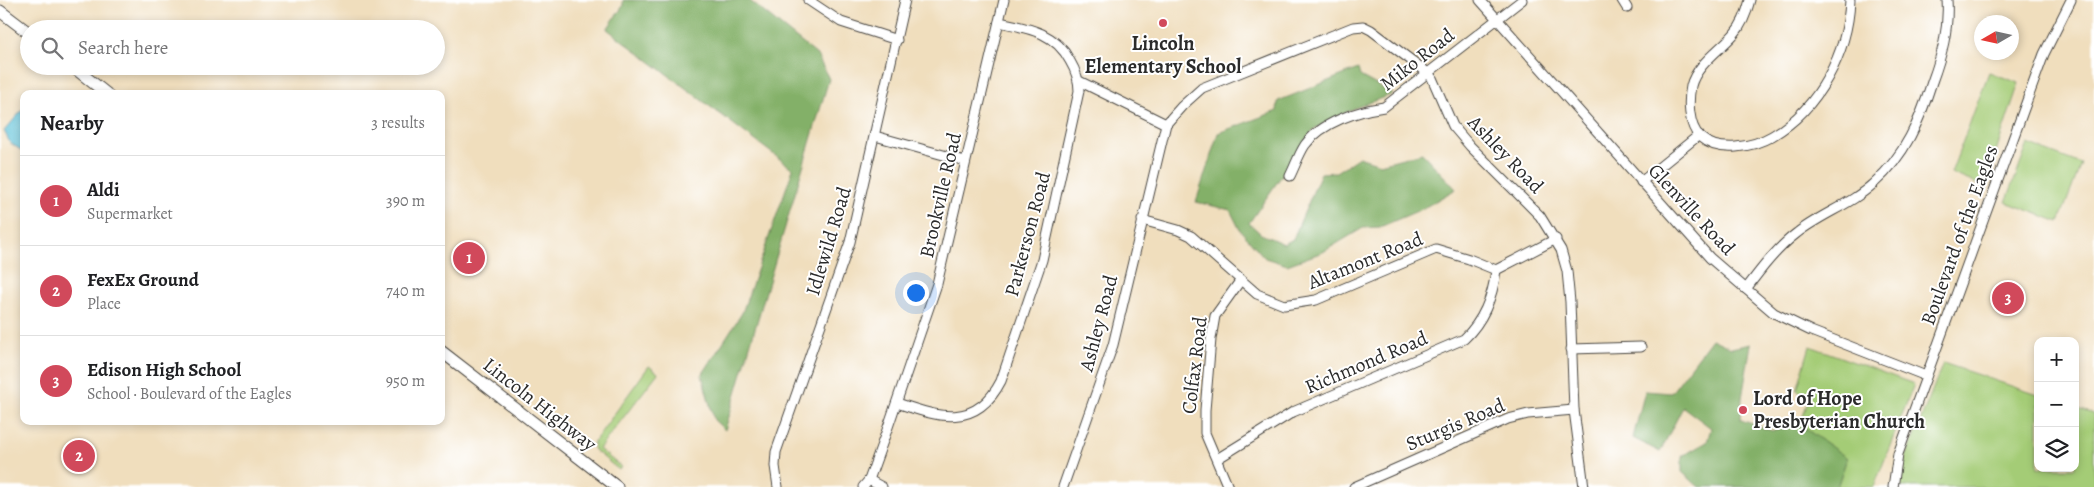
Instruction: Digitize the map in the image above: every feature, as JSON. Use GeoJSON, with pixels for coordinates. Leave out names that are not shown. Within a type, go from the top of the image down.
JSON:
{"type":"FeatureCollection","features":[{"type":"Feature","properties":{"kind":"main road"},"geometry":{"type":"LineString","coordinates":[[0,10],[20,26]]}},
{"type":"Feature","properties":{"kind":"main road"},"geometry":{"type":"LineString","coordinates":[[83,75],[102,90]]}},
{"type":"Feature","properties":{"kind":"main road","name":"Lincoln Highway"},"geometry":{"type":"LineString","coordinates":[[445,355],[617,487]]}},
{"type":"Feature","properties":{"kind":"street"},"geometry":{"type":"LineString","coordinates":[[808,0],[841,22],[897,40]]}},
{"type":"Feature","properties":{"kind":"street","name":"Idlewild Road"},"geometry":{"type":"LineString","coordinates":[[778,487],[775,466],[776,452],[850,242],[905,0]]}},
{"type":"Feature","properties":{"kind":"street","name":"Brookville Road"},"geometry":{"type":"LineString","coordinates":[[866,484],[897,403],[937,284],[1004,0]]}},
{"type":"Feature","properties":{"kind":"street","name":"Glenville Road"},"geometry":{"type":"LineString","coordinates":[[1480,0],[1710,258],[1774,313],[1811,331],[1926,376]]}},
{"type":"Feature","properties":{"kind":"street","name":"Miko Road"},"geometry":{"type":"LineString","coordinates":[[1290,176],[1305,145],[1324,127],[1370,109],[1384,107],[1522,0]]}},
{"type":"Feature","properties":{"kind":"street"},"geometry":{"type":"LineString","coordinates":[[1750,0],[1746,16],[1736,33],[1703,66],[1692,85],[1689,107],[1691,118],[1699,135],[1712,143],[1737,147],[1749,146],[1773,136],[1805,108],[1828,78],[1846,35],[1850,0]]}},
{"type":"Feature","properties":{"kind":"street"},"geometry":{"type":"LineString","coordinates":[[1746,289],[1782,246],[1798,232],[1873,185],[1904,149],[1920,119],[1945,43],[1948,23],[1947,0]]}},
{"type":"Feature","properties":{"kind":"street","name":"Boulevard of the Eagles"},"geometry":{"type":"LineString","coordinates":[[1893,487],[1898,454],[1926,376],[2044,54],[2071,0]]}},
{"type":"Feature","properties":{"kind":"street"},"geometry":{"type":"LineString","coordinates":[[998,22],[1034,30],[1050,37],[1065,50],[1079,82],[1166,124]]}},
{"type":"Feature","properties":{"kind":"street","name":"Ashley Road"},"geometry":{"type":"LineString","coordinates":[[1063,487],[1113,345],[1166,124],[1202,88],[1353,27],[1362,26],[1371,30],[1428,73],[1453,126],[1470,146],[1523,197],[1540,216],[1556,240],[1567,272],[1574,410],[1584,487]]}},
{"type":"Feature","properties":{"kind":"street","name":"Parkerson Road"},"geometry":{"type":"LineString","coordinates":[[897,403],[940,416],[955,416],[970,412],[981,406],[997,390],[1042,260],[1079,91],[1079,82]]}},
{"type":"Feature","properties":{"kind":"street"},"geometry":{"type":"LineString","coordinates":[[1642,182],[1699,135]]}},
{"type":"Feature","properties":{"kind":"street"},"geometry":{"type":"LineString","coordinates":[[875,136],[965,161]]}},
{"type":"Feature","properties":{"kind":"street","name":"Altamont Road"},"geometry":{"type":"LineString","coordinates":[[1142,220],[1178,230],[1191,236],[1257,294],[1284,305],[1316,300],[1436,249],[1496,270]]}},
{"type":"Feature","properties":{"kind":"street"},"geometry":{"type":"LineString","coordinates":[[1496,270],[1556,240]]}},
{"type":"Feature","properties":{"kind":"street","name":"Richmond Road"},"geometry":{"type":"LineString","coordinates":[[1217,459],[1293,412],[1464,339],[1480,320],[1487,305],[1495,282],[1496,270]]}},
{"type":"Feature","properties":{"kind":"street","name":"Colfax Road"},"geometry":{"type":"LineString","coordinates":[[1228,487],[1205,433],[1204,422],[1211,339],[1216,316],[1240,281]]}},
{"type":"Feature","properties":{"kind":"street"},"geometry":{"type":"LineString","coordinates":[[1571,349],[1641,347]]}},
{"type":"Feature","properties":{"kind":"street","name":"Sturgis Road"},"geometry":{"type":"LineString","coordinates":[[1354,487],[1508,419],[1528,414],[1574,410]]}},
{"type":"Feature","properties":{"kind":"street"},"geometry":{"type":"LineString","coordinates":[[866,484],[882,487]]}},
{"type":"Feature","properties":{"kind":"green space"},"geometry":{"type":"Polygon","coordinates":[[[623,0],[749,0],[817,55],[829,79],[725,430],[714,420],[702,375],[742,313],[793,169],[607,29],[623,6],[623,0]]]}},
{"type":"Feature","properties":{"kind":"green space"},"geometry":{"type":"Polygon","coordinates":[[[1358,69],[1360,76],[1393,94],[1355,108],[1314,129],[1249,223],[1261,234],[1284,244],[1293,239],[1321,173],[1336,172],[1359,157],[1380,164],[1422,153],[1456,189],[1422,209],[1380,227],[1363,228],[1323,252],[1287,265],[1265,258],[1240,230],[1230,210],[1196,202],[1218,133],[1277,111],[1278,101],[1358,69]]]}},
{"type":"Feature","properties":{"kind":"green space"},"geometry":{"type":"Polygon","coordinates":[[[1989,72],[2019,83],[1984,187],[1951,173],[1989,72]]]}},
{"type":"Feature","properties":{"kind":"green space"},"geometry":{"type":"Polygon","coordinates":[[[2028,144],[2081,164],[2059,222],[2006,202],[2028,144]]]}},
{"type":"Feature","properties":{"kind":"green space"},"geometry":{"type":"Polygon","coordinates":[[[1712,339],[1731,348],[1751,344],[1742,398],[1741,420],[1773,431],[1800,425],[1847,458],[1837,487],[1699,487],[1682,472],[1682,456],[1707,442],[1711,428],[1683,407],[1660,452],[1633,438],[1645,391],[1671,393],[1712,339]]]}},
{"type":"Feature","properties":{"kind":"green space"},"geometry":{"type":"Polygon","coordinates":[[[1810,346],[1914,384],[1874,487],[1837,487],[1847,458],[1800,425],[1808,401],[1797,390],[1810,346]]]}},
{"type":"Feature","properties":{"kind":"green space"},"geometry":{"type":"Polygon","coordinates":[[[1943,363],[2034,394],[2034,472],[2079,472],[2079,409],[2094,414],[2094,487],[1900,487],[1904,462],[1943,363]]]}},
{"type":"Feature","properties":{"kind":"green space"},"geometry":{"type":"Polygon","coordinates":[[[649,366],[658,373],[599,449],[621,467],[619,470],[593,449],[594,442],[649,366]]]}},
{"type":"Feature","properties":{"kind":"water"},"geometry":{"type":"Polygon","coordinates":[[[20,113],[20,149],[10,143],[4,131],[20,113]]]}},
{"type":"Feature","properties":{"kind":"place","name":"Lincoln Elementary School"},"geometry":{"type":"Point","coordinates":[1163,23]}},
{"type":"Feature","properties":{"kind":"place","name":"Aldi"},"geometry":{"type":"Point","coordinates":[469,258]}},
{"type":"Feature","properties":{"kind":"place","name":"Edison High School"},"geometry":{"type":"Point","coordinates":[2008,298]}},
{"type":"Feature","properties":{"kind":"place","name":"Lord of Hope Presbyterian Church"},"geometry":{"type":"Point","coordinates":[1743,410]}},
{"type":"Feature","properties":{"kind":"place","name":"FexEx Ground"},"geometry":{"type":"Point","coordinates":[79,456]}}]}
